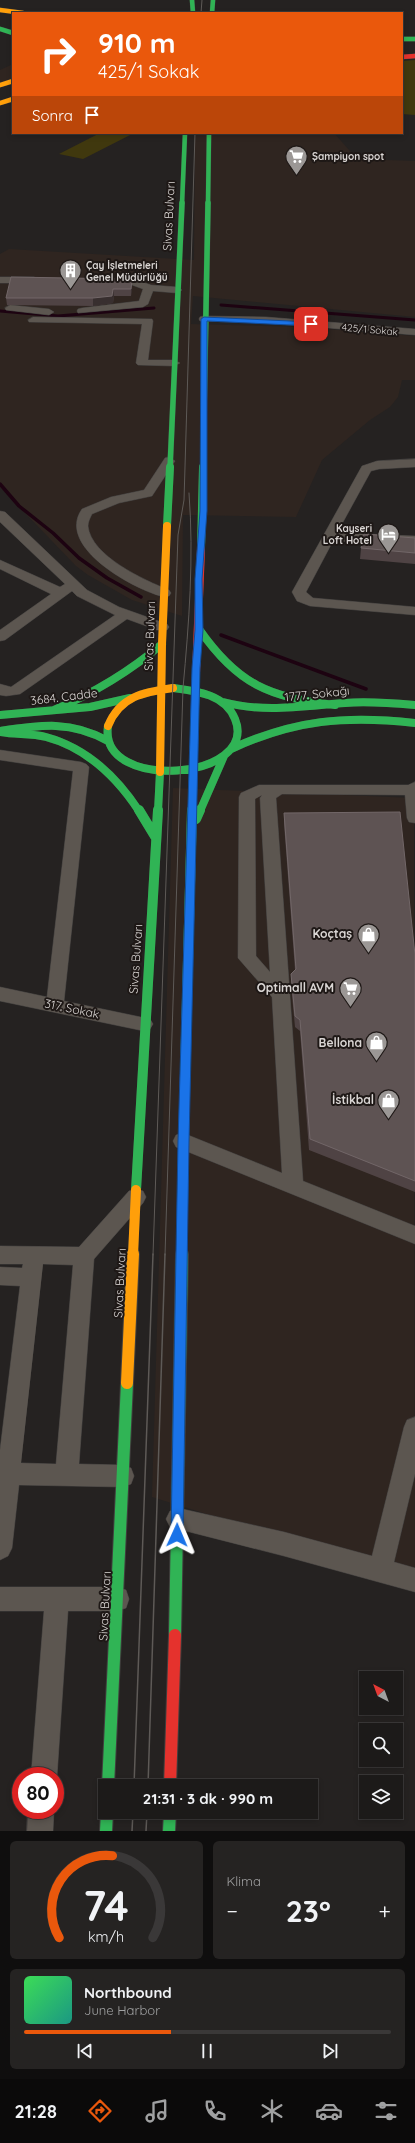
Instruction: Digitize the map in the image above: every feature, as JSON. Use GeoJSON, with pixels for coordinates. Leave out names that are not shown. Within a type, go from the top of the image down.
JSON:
{"type":"FeatureCollection","features":[{"type":"Feature","properties":{"kind":"main road"},"geometry":{"type":"LineString","coordinates":[[0,11],[12,12]]}},
{"type":"Feature","properties":{"kind":"main road"},"geometry":{"type":"LineString","coordinates":[[0,11],[12,15]]}},
{"type":"Feature","properties":{"kind":"main road"},"geometry":{"type":"LineString","coordinates":[[0,17],[12,20]]}},
{"type":"Feature","properties":{"kind":"main road"},"geometry":{"type":"LineString","coordinates":[[0,29],[12,33]]}},
{"type":"Feature","properties":{"kind":"main road"},"geometry":{"type":"LineString","coordinates":[[403,39],[415,39]]}},
{"type":"Feature","properties":{"kind":"main road"},"geometry":{"type":"LineString","coordinates":[[403,43],[415,43]]}},
{"type":"Feature","properties":{"kind":"main road"},"geometry":{"type":"LineString","coordinates":[[405,54],[415,48]]}},
{"type":"Feature","properties":{"kind":"main road"},"geometry":{"type":"LineString","coordinates":[[405,54],[415,52]]}},
{"type":"Feature","properties":{"kind":"main road"},"geometry":{"type":"LineString","coordinates":[[0,85],[12,82]]}},
{"type":"Feature","properties":{"kind":"main road"},"geometry":{"type":"LineString","coordinates":[[0,91],[12,88]]}},
{"type":"Feature","properties":{"kind":"main road"},"geometry":{"type":"LineString","coordinates":[[0,97],[12,94]]}},
{"type":"Feature","properties":{"kind":"main road"},"geometry":{"type":"LineString","coordinates":[[0,103],[12,100]]}},
{"type":"Feature","properties":{"kind":"main road","name":"Sivas Bulvarı"},"geometry":{"type":"LineString","coordinates":[[108,1779],[144,1024],[160,771],[162,627],[185,134]]}},
{"type":"Feature","properties":{"kind":"main road"},"geometry":{"type":"LineString","coordinates":[[170,1779],[178,1519],[183,1141],[199,630],[198,579],[203,511],[204,319],[209,134]]}},
{"type":"Feature","properties":{"kind":"main road"},"geometry":{"type":"LineString","coordinates":[[199,630],[219,660],[249,683],[269,692],[293,699],[335,705]]}},
{"type":"Feature","properties":{"kind":"main road"},"geometry":{"type":"LineString","coordinates":[[54,710],[91,695],[121,679],[144,661],[162,644]]}},
{"type":"Feature","properties":{"kind":"main road","name":"3684. Cadde"},"geometry":{"type":"LineString","coordinates":[[0,715],[90,707],[161,689],[196,690]]}},
{"type":"Feature","properties":{"kind":"main road","name":"1777. Sokağı"},"geometry":{"type":"LineString","coordinates":[[196,690],[238,708],[261,711],[373,702],[415,705]]}},
{"type":"Feature","properties":{"kind":"main road"},"geometry":{"type":"LineString","coordinates":[[108,741],[105,729],[110,715],[122,703],[130,698]]}},
{"type":"Feature","properties":{"kind":"main road"},"geometry":{"type":"LineString","coordinates":[[192,829],[227,753],[238,736],[238,721],[230,708],[223,702]]}},
{"type":"Feature","properties":{"kind":"main road","name":"1777. Sokağı"},"geometry":{"type":"LineString","coordinates":[[108,741],[113,750],[128,762],[160,771],[194,769],[215,761],[271,730],[318,718],[355,717],[415,723]]}},
{"type":"Feature","properties":{"kind":"main road"},"geometry":{"type":"LineString","coordinates":[[0,731],[74,725],[90,730],[108,741]]}},
{"type":"Feature","properties":{"kind":"main road"},"geometry":{"type":"LineString","coordinates":[[0,731],[55,740],[77,748],[96,759],[125,786],[156,838]]}},
{"type":"Feature","properties":{"kind":"main road"},"geometry":{"type":"LineString","coordinates":[[106,1831],[107,1819]]}},
{"type":"Feature","properties":{"kind":"main road"},"geometry":{"type":"LineString","coordinates":[[169,1831],[170,1819]]}},
{"type":"Feature","properties":{"kind":"street"},"geometry":{"type":"LineString","coordinates":[[0,280],[48,280]]}},
{"type":"Feature","properties":{"kind":"street"},"geometry":{"type":"LineString","coordinates":[[96,281],[133,282],[149,288],[177,290]]}},
{"type":"Feature","properties":{"kind":"street"},"geometry":{"type":"LineString","coordinates":[[10,308],[76,312],[143,304],[149,288]]}},
{"type":"Feature","properties":{"kind":"street","name":"425/1 Sokak"},"geometry":{"type":"LineString","coordinates":[[204,319],[266,320],[415,332]]}},
{"type":"Feature","properties":{"kind":"street"},"geometry":{"type":"LineString","coordinates":[[33,320],[148,322],[142,362],[174,363]]}},
{"type":"Feature","properties":{"kind":"street"},"geometry":{"type":"LineString","coordinates":[[164,593],[135,580],[112,566],[90,544],[82,533],[80,525],[86,512],[115,500],[148,493],[169,461]]}},
{"type":"Feature","properties":{"kind":"street"},"geometry":{"type":"LineString","coordinates":[[415,463],[376,465],[366,469],[299,592],[302,598],[310,602],[415,611]]}},
{"type":"Feature","properties":{"kind":"street"},"geometry":{"type":"LineString","coordinates":[[0,514],[72,585],[93,600],[125,614],[162,627]]}},
{"type":"Feature","properties":{"kind":"street"},"geometry":{"type":"LineString","coordinates":[[328,537],[415,540]]}},
{"type":"Feature","properties":{"kind":"street"},"geometry":{"type":"LineString","coordinates":[[0,564],[61,593]]}},
{"type":"Feature","properties":{"kind":"street"},"geometry":{"type":"LineString","coordinates":[[4,630],[72,585]]}},
{"type":"Feature","properties":{"kind":"street"},"geometry":{"type":"LineString","coordinates":[[0,688],[6,692],[15,691],[125,614]]}},
{"type":"Feature","properties":{"kind":"street"},"geometry":{"type":"LineString","coordinates":[[0,755],[81,767],[54,1005]]}},
{"type":"Feature","properties":{"kind":"street"},"geometry":{"type":"LineString","coordinates":[[280,789],[272,792],[268,798],[293,1186]]}},
{"type":"Feature","properties":{"kind":"street"},"geometry":{"type":"LineString","coordinates":[[281,995],[247,958],[247,797],[259,790],[414,789],[415,818]]}},
{"type":"Feature","properties":{"kind":"street","name":"317. Sokak"},"geometry":{"type":"LineString","coordinates":[[0,994],[144,1024]]}},
{"type":"Feature","properties":{"kind":"street"},"geometry":{"type":"LineString","coordinates":[[183,1141],[415,1235]]}},
{"type":"Feature","properties":{"kind":"street"},"geometry":{"type":"LineString","coordinates":[[68,1475],[84,1256],[136,1197]]}},
{"type":"Feature","properties":{"kind":"street"},"geometry":{"type":"LineString","coordinates":[[0,1254],[84,1256]]}},
{"type":"Feature","properties":{"kind":"street"},"geometry":{"type":"LineString","coordinates":[[1,1535],[34,1255]]}},
{"type":"Feature","properties":{"kind":"street"},"geometry":{"type":"LineString","coordinates":[[0,1276],[31,1276]]}},
{"type":"Feature","properties":{"kind":"street"},"geometry":{"type":"LineString","coordinates":[[380,1571],[415,1427]]}},
{"type":"Feature","properties":{"kind":"street"},"geometry":{"type":"LineString","coordinates":[[9,1474],[123,1476]]}},
{"type":"Feature","properties":{"kind":"street"},"geometry":{"type":"LineString","coordinates":[[178,1519],[284,1544],[415,1580]]}},
{"type":"Feature","properties":{"kind":"street"},"geometry":{"type":"LineString","coordinates":[[0,1599],[117,1599]]}},
{"type":"Feature","properties":{"kind":"street"},"geometry":{"type":"LineString","coordinates":[[45,1767],[56,1599]]}},
{"type":"Feature","properties":{"kind":"street"},"geometry":{"type":"LineString","coordinates":[[40,1831],[41,1819]]}},
{"type":"Feature","properties":{"kind":"shaded area"},"geometry":{"type":"Polygon","coordinates":[[[415,60],[415,115],[403,114],[403,61],[415,60]]]}},
{"type":"Feature","properties":{"kind":"shaded area"},"geometry":{"type":"Polygon","coordinates":[[[12,64],[12,81],[0,84],[0,70],[12,64]]]}},
{"type":"Feature","properties":{"kind":"shaded area"},"geometry":{"type":"Polygon","coordinates":[[[98,134],[132,134],[83,159],[59,154],[98,134]]]}},
{"type":"Feature","properties":{"kind":"shaded area"},"geometry":{"type":"Polygon","coordinates":[[[195,134],[335,134],[357,159],[415,161],[415,317],[193,296],[191,324],[301,327],[415,336],[415,380],[402,380],[398,397],[390,407],[370,420],[322,460],[296,517],[183,515],[182,616],[132,600],[88,575],[76,566],[0,487],[0,254],[9,249],[194,260],[195,134]]]}},
{"type":"Feature","properties":{"kind":"shaded area"},"geometry":{"type":"Polygon","coordinates":[[[173,788],[414,798],[415,1579],[152,1497],[173,788]]]}},
{"type":"Feature","properties":{"kind":"building"},"geometry":{"type":"Polygon","coordinates":[[[11,277],[132,280],[131,289],[113,289],[112,296],[93,298],[6,298],[11,277]]]}},
{"type":"Feature","properties":{"kind":"building"},"geometry":{"type":"Polygon","coordinates":[[[364,534],[415,538],[415,553],[361,548],[364,534]]]}},
{"type":"Feature","properties":{"kind":"building","name":"Optimall AVM"},"geometry":{"type":"Polygon","coordinates":[[[400,812],[415,955],[415,1181],[310,1139],[300,1020],[295,1016],[291,974],[296,969],[284,813],[400,812]]]}},
{"type":"Feature","properties":{"kind":"waterway"},"geometry":{"type":"LineString","coordinates":[[221,305],[415,320]]}},
{"type":"Feature","properties":{"kind":"waterway"},"geometry":{"type":"LineString","coordinates":[[0,311],[58,316],[154,308]]}},
{"type":"Feature","properties":{"kind":"waterway"},"geometry":{"type":"LineString","coordinates":[[0,484],[19,506],[53,533],[79,558],[107,578],[141,597]]}},
{"type":"Feature","properties":{"kind":"waterway"},"geometry":{"type":"LineString","coordinates":[[221,635],[366,689]]}},
{"type":"Feature","properties":{"kind":"tram line"},"geometry":{"type":"LineString","coordinates":[[201,12],[202,0]]}},
{"type":"Feature","properties":{"kind":"tram line"},"geometry":{"type":"LineString","coordinates":[[153,1255],[178,535],[184,500],[195,134]]}},
{"type":"Feature","properties":{"kind":"tram line"},"geometry":{"type":"LineString","coordinates":[[165,1255],[183,688],[191,566],[189,493]]}},
{"type":"Feature","properties":{"kind":"tram line"},"geometry":{"type":"LineString","coordinates":[[134,1779],[153,1254]]}},
{"type":"Feature","properties":{"kind":"tram line"},"geometry":{"type":"LineString","coordinates":[[148,1779],[165,1254]]}},
{"type":"Feature","properties":{"kind":"tram line"},"geometry":{"type":"LineString","coordinates":[[132,1831],[133,1819]]}},
{"type":"Feature","properties":{"kind":"tram line"},"geometry":{"type":"LineString","coordinates":[[146,1831],[147,1819]]}},
{"type":"Feature","properties":{"kind":"traffic: fast"},"geometry":{"type":"LineString","coordinates":[[192,0],[193,12]]}},
{"type":"Feature","properties":{"kind":"traffic: fast"},"geometry":{"type":"LineString","coordinates":[[212,12],[213,0]]}},
{"type":"Feature","properties":{"kind":"traffic: fast"},"geometry":{"type":"LineString","coordinates":[[0,29],[12,33]]}},
{"type":"Feature","properties":{"kind":"traffic: fast"},"geometry":{"type":"LineString","coordinates":[[403,39],[415,39]]}},
{"type":"Feature","properties":{"kind":"traffic: fast"},"geometry":{"type":"LineString","coordinates":[[167,526],[185,134]]}},
{"type":"Feature","properties":{"kind":"traffic: fast"},"geometry":{"type":"LineString","coordinates":[[201,549],[209,134]]}},
{"type":"Feature","properties":{"kind":"traffic: fast"},"geometry":{"type":"LineString","coordinates":[[199,629],[212,648],[226,664],[256,686],[273,693],[292,698],[335,705]]}},
{"type":"Feature","properties":{"kind":"traffic: fast"},"geometry":{"type":"LineString","coordinates":[[54,710],[98,690],[125,673],[150,655],[162,644]]}},
{"type":"Feature","properties":{"kind":"traffic: fast"},"geometry":{"type":"LineString","coordinates":[[185,1073],[196,673]]}},
{"type":"Feature","properties":{"kind":"traffic: fast"},"geometry":{"type":"LineString","coordinates":[[108,726],[108,738],[116,752],[131,764],[146,769],[167,771],[180,770],[209,763],[222,757],[231,749],[237,738],[237,725],[230,710],[223,702],[211,696],[173,688]]}},
{"type":"Feature","properties":{"kind":"traffic: fast"},"geometry":{"type":"LineString","coordinates":[[0,715],[90,707],[130,698]]}},
{"type":"Feature","properties":{"kind":"traffic: fast"},"geometry":{"type":"LineString","coordinates":[[223,702],[253,709],[268,710],[353,702],[380,702],[415,705]]}},
{"type":"Feature","properties":{"kind":"traffic: fast"},"geometry":{"type":"LineString","coordinates":[[231,749],[276,730],[321,721],[366,718],[415,723]]}},
{"type":"Feature","properties":{"kind":"traffic: fast"},"geometry":{"type":"LineString","coordinates":[[0,731],[28,727],[56,725],[69,726],[95,733],[108,741]]}},
{"type":"Feature","properties":{"kind":"traffic: fast"},"geometry":{"type":"LineString","coordinates":[[0,732],[34,735],[65,743],[98,762],[135,804],[156,838]]}},
{"type":"Feature","properties":{"kind":"traffic: fast"},"geometry":{"type":"LineString","coordinates":[[196,819],[224,756]]}},
{"type":"Feature","properties":{"kind":"traffic: fast"},"geometry":{"type":"LineString","coordinates":[[136,1190],[144,1024],[160,772]]}},
{"type":"Feature","properties":{"kind":"traffic: fast"},"geometry":{"type":"LineString","coordinates":[[175,1635],[182,1253]]}},
{"type":"Feature","properties":{"kind":"traffic: fast"},"geometry":{"type":"LineString","coordinates":[[108,1779],[127,1383]]}},
{"type":"Feature","properties":{"kind":"traffic: fast"},"geometry":{"type":"LineString","coordinates":[[106,1831],[107,1819]]}},
{"type":"Feature","properties":{"kind":"traffic: fast"},"geometry":{"type":"LineString","coordinates":[[169,1831],[170,1819]]}},
{"type":"Feature","properties":{"kind":"traffic: slow"},"geometry":{"type":"LineString","coordinates":[[0,10],[15,12]]}},
{"type":"Feature","properties":{"kind":"traffic: slow"},"geometry":{"type":"LineString","coordinates":[[0,85],[12,81]]}},
{"type":"Feature","properties":{"kind":"traffic: slow"},"geometry":{"type":"LineString","coordinates":[[0,103],[12,99]]}},
{"type":"Feature","properties":{"kind":"traffic: slow"},"geometry":{"type":"LineString","coordinates":[[160,772],[162,644],[167,526]]}},
{"type":"Feature","properties":{"kind":"traffic: slow"},"geometry":{"type":"LineString","coordinates":[[108,726],[112,716],[118,708],[133,697],[153,691],[173,688]]}},
{"type":"Feature","properties":{"kind":"traffic: slow"},"geometry":{"type":"LineString","coordinates":[[127,1383],[136,1190]]}},
{"type":"Feature","properties":{"kind":"traffic: jam"},"geometry":{"type":"LineString","coordinates":[[403,57],[415,56]]}},
{"type":"Feature","properties":{"kind":"traffic: jam"},"geometry":{"type":"LineString","coordinates":[[196,673],[201,549]]}},
{"type":"Feature","properties":{"kind":"traffic: jam"},"geometry":{"type":"LineString","coordinates":[[182,1253],[185,1073]]}},
{"type":"Feature","properties":{"kind":"traffic: jam"},"geometry":{"type":"LineString","coordinates":[[170,1779],[175,1635]]}},
{"type":"Feature","properties":{"kind":"place","name":"Şampiyon spot"},"geometry":{"type":"Point","coordinates":[296,176]}},
{"type":"Feature","properties":{"kind":"place","name":"Çay İşletmeleri Genel Müdürlüğü"},"geometry":{"type":"Point","coordinates":[71,290]}},
{"type":"Feature","properties":{"kind":"place","name":"Kayseri Loft Hotel"},"geometry":{"type":"Point","coordinates":[388,554]}},
{"type":"Feature","properties":{"kind":"place","name":"Koçtaş"},"geometry":{"type":"Point","coordinates":[368,954]}},
{"type":"Feature","properties":{"kind":"place","name":"Optimall AVM"},"geometry":{"type":"Point","coordinates":[350,1008]}},
{"type":"Feature","properties":{"kind":"place","name":"Bellona"},"geometry":{"type":"Point","coordinates":[377,1062]}},
{"type":"Feature","properties":{"kind":"place","name":"İstikbal"},"geometry":{"type":"Point","coordinates":[389,1120]}},
{"type":"Feature","properties":{"kind":"route"},"geometry":{"type":"LineString","coordinates":[[177,1535],[183,1141],[196,668],[199,630],[198,579],[203,511],[204,319],[266,320],[311,324]]}}]}
